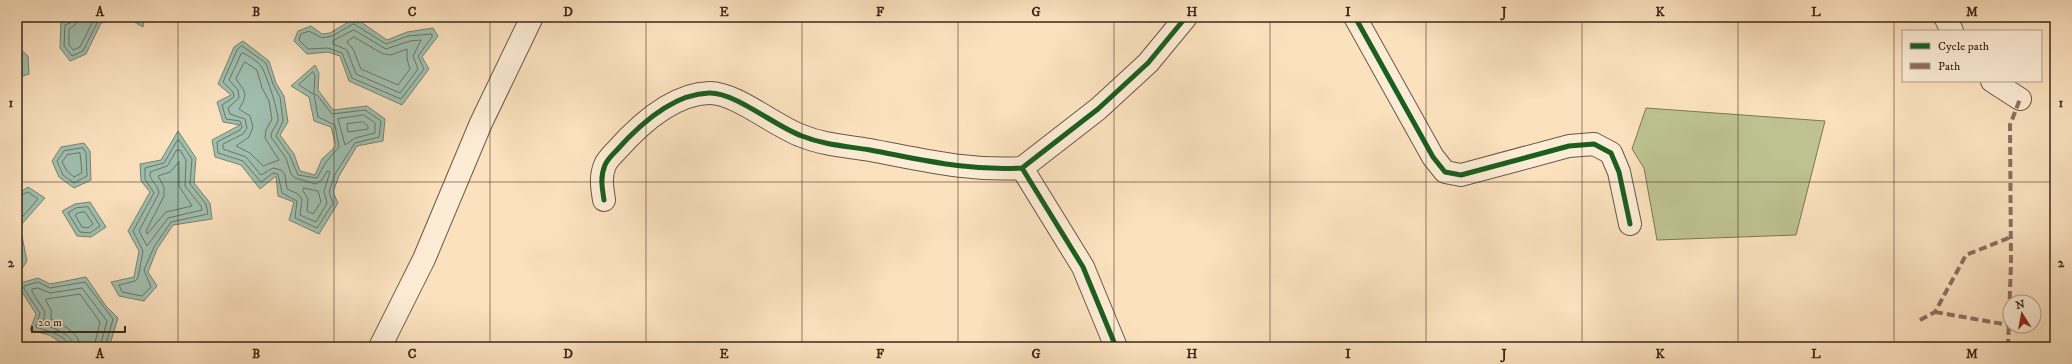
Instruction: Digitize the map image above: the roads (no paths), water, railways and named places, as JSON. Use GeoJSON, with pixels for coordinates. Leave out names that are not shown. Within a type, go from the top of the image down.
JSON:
{"type":"FeatureCollection","features":[{"type":"Feature","properties":{"kind":"street"},"geometry":{"type":"LineString","coordinates":[[380,347],[424,259],[481,123],[532,17]]}},
{"type":"Feature","properties":{"kind":"street"},"geometry":{"type":"LineString","coordinates":[[604,200],[600,181],[605,163],[625,141],[665,108],[686,98],[710,93],[732,99],[801,136],[828,145],[869,150],[956,167],[990,170],[1022,168],[1098,109],[1148,63],[1186,17]]}},
{"type":"Feature","properties":{"kind":"street"},"geometry":{"type":"LineString","coordinates":[[1355,17],[1433,157],[1445,172],[1461,175],[1569,146],[1594,144],[1611,153],[1619,172],[1630,224]]}},
{"type":"Feature","properties":{"kind":"street"},"geometry":{"type":"LineString","coordinates":[[1945,17],[1952,30]]}},
{"type":"Feature","properties":{"kind":"street"},"geometry":{"type":"LineString","coordinates":[[1994,82],[2020,99]]}},
{"type":"Feature","properties":{"kind":"street"},"geometry":{"type":"LineString","coordinates":[[1022,168],[1083,267],[1116,347]]}},
{"type":"Feature","properties":{"kind":"water"},"geometry":{"type":"Polygon","coordinates":[[[76,17],[126,17],[101,23],[86,54],[70,61],[60,48],[61,21],[76,17]]]}},
{"type":"Feature","properties":{"kind":"water"},"geometry":{"type":"Polygon","coordinates":[[[126,17],[144,17],[143,27],[126,17]]]}},
{"type":"Feature","properties":{"kind":"water"},"geometry":{"type":"Polygon","coordinates":[[[355,18],[387,40],[407,32],[433,28],[438,36],[422,57],[429,69],[402,105],[349,81],[340,56],[328,52],[307,54],[294,41],[298,31],[311,26],[322,34],[330,33],[355,18]]]}},
{"type":"Feature","properties":{"kind":"water"},"geometry":{"type":"Polygon","coordinates":[[[17,39],[19,48],[28,56],[29,74],[17,78],[17,39]]]}},
{"type":"Feature","properties":{"kind":"water"},"geometry":{"type":"Polygon","coordinates":[[[243,41],[269,61],[276,83],[284,96],[288,122],[280,135],[294,154],[300,171],[315,175],[322,159],[336,146],[331,127],[314,121],[309,97],[291,86],[315,65],[319,73],[318,90],[333,110],[367,106],[385,119],[383,141],[357,146],[339,176],[333,192],[338,203],[319,234],[289,220],[294,202],[278,196],[276,176],[260,189],[241,165],[215,157],[212,140],[240,125],[223,122],[217,102],[231,95],[218,84],[234,47],[243,41]]]}},
{"type":"Feature","properties":{"kind":"water"},"geometry":{"type":"Polygon","coordinates":[[[178,131],[196,158],[194,183],[210,203],[212,219],[173,225],[157,249],[148,272],[157,286],[144,301],[119,296],[111,282],[134,277],[139,251],[128,231],[150,192],[141,181],[140,164],[161,160],[178,131]]]}},
{"type":"Feature","properties":{"kind":"water"},"geometry":{"type":"Polygon","coordinates":[[[84,143],[90,151],[91,180],[74,188],[59,177],[52,161],[61,147],[84,143]]]}},
{"type":"Feature","properties":{"kind":"water"},"geometry":{"type":"Polygon","coordinates":[[[28,187],[45,198],[20,226],[27,261],[17,276],[17,194],[28,187]]]}},
{"type":"Feature","properties":{"kind":"water"},"geometry":{"type":"Polygon","coordinates":[[[90,202],[106,227],[91,237],[77,236],[62,211],[75,204],[90,202]]]}},
{"type":"Feature","properties":{"kind":"water"},"geometry":{"type":"Polygon","coordinates":[[[86,277],[106,306],[118,318],[109,347],[68,347],[49,335],[30,330],[36,314],[17,284],[38,278],[50,284],[86,277]]]}}]}
